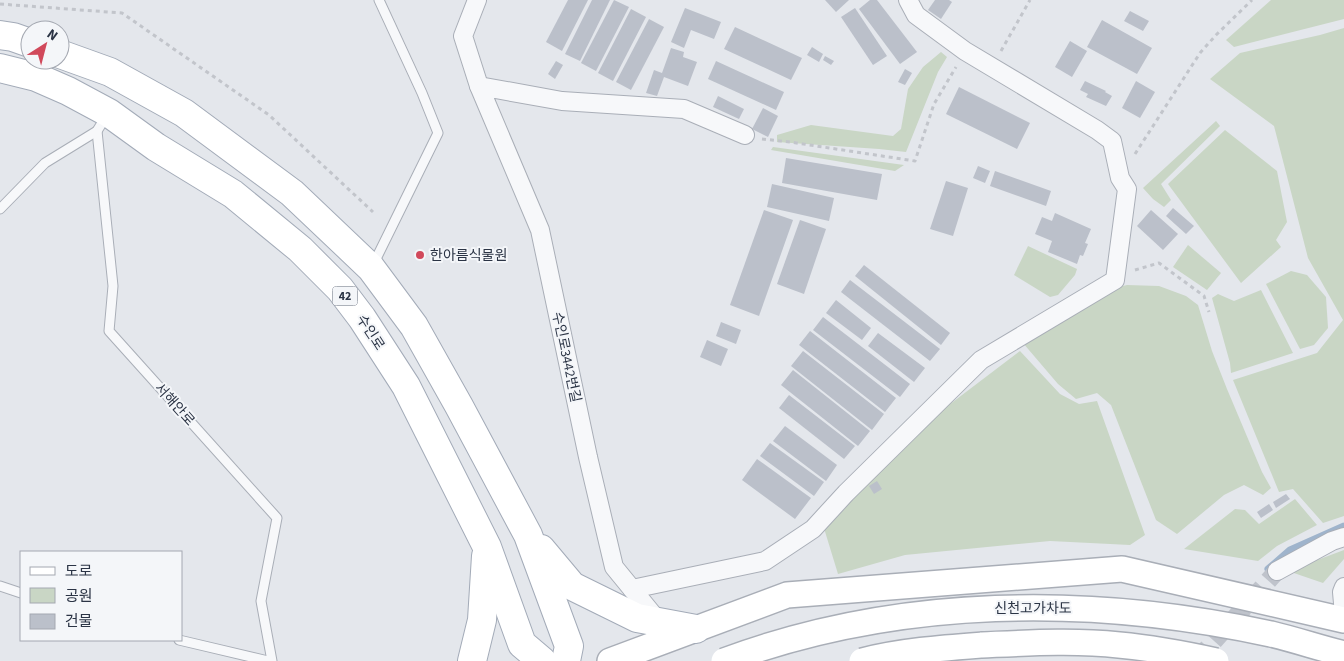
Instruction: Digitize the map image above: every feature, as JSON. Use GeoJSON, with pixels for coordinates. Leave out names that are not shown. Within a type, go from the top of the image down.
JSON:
{"type":"FeatureCollection","features":[{"type":"Feature","properties":{"kind":"main road"},"geometry":{"type":"LineString","coordinates":[[0,35],[20,39]]}},
{"type":"Feature","properties":{"kind":"main road"},"geometry":{"type":"LineString","coordinates":[[70,58],[110,72],[184,114],[292,193],[371,268],[414,326],[528,534],[569,646],[566,661]]}},
{"type":"Feature","properties":{"kind":"main road","name":"수인로"},"geometry":{"type":"LineString","coordinates":[[0,68],[36,77],[68,91],[103,122],[156,147],[233,194],[300,249],[340,289],[362,318],[406,386],[487,547],[522,644],[542,661]]}},
{"type":"Feature","properties":{"kind":"main road"},"geometry":{"type":"LineString","coordinates":[[528,534],[572,586],[637,618],[696,629]]}},
{"type":"Feature","properties":{"kind":"main road"},"geometry":{"type":"LineString","coordinates":[[472,661],[482,620],[487,547]]}},
{"type":"Feature","properties":{"kind":"main road"},"geometry":{"type":"LineString","coordinates":[[610,661],[788,595],[1122,569],[1344,620]]}},
{"type":"Feature","properties":{"kind":"main road","name":"신천고가차도"},"geometry":{"type":"LineString","coordinates":[[724,661],[756,649],[840,627],[920,614],[981,608],[1045,607],[1100,610],[1173,618],[1271,634],[1344,654]]}},
{"type":"Feature","properties":{"kind":"main road"},"geometry":{"type":"LineString","coordinates":[[862,661],[881,656],[954,647],[1032,642],[1117,644],[1177,652],[1216,661]]}},
{"type":"Feature","properties":{"kind":"street","name":"수인로3442번길"},"geometry":{"type":"LineString","coordinates":[[477,0],[463,36],[479,86],[540,230],[588,457],[614,567],[660,622]]}},
{"type":"Feature","properties":{"kind":"street"},"geometry":{"type":"LineString","coordinates":[[632,588],[765,561],[813,529],[846,493],[981,360],[1114,280],[1127,190],[1120,178],[1112,141],[1097,130],[965,51],[916,15],[908,0]]}},
{"type":"Feature","properties":{"kind":"street"},"geometry":{"type":"LineString","coordinates":[[479,86],[562,101],[684,109],[745,135]]}},
{"type":"Feature","properties":{"kind":"street"},"geometry":{"type":"LineString","coordinates":[[1277,571],[1332,541],[1344,537]]}},
{"type":"Feature","properties":{"kind":"street"},"geometry":{"type":"LineString","coordinates":[[1344,587],[1342,592],[1344,615]]}},
{"type":"Feature","properties":{"kind":"lane"},"geometry":{"type":"LineString","coordinates":[[371,268],[438,133],[422,93],[379,0]]}},
{"type":"Feature","properties":{"kind":"lane"},"geometry":{"type":"LineString","coordinates":[[0,209],[46,163],[103,122]]}},
{"type":"Feature","properties":{"kind":"lane","name":"서해안로"},"geometry":{"type":"LineString","coordinates":[[103,122],[113,286],[110,331],[278,518],[261,601],[270,661]]}},
{"type":"Feature","properties":{"kind":"lane"},"geometry":{"type":"LineString","coordinates":[[0,586],[20,593]]}},
{"type":"Feature","properties":{"kind":"lane"},"geometry":{"type":"LineString","coordinates":[[182,641],[270,661]]}},
{"type":"Feature","properties":{"kind":"path"},"geometry":{"type":"LineString","coordinates":[[992,67],[1030,0]]}},
{"type":"Feature","properties":{"kind":"path"},"geometry":{"type":"LineString","coordinates":[[1120,178],[1200,53],[1252,0]]}},
{"type":"Feature","properties":{"kind":"path"},"geometry":{"type":"LineString","coordinates":[[0,4],[122,13],[269,115],[373,212]]}},
{"type":"Feature","properties":{"kind":"path"},"geometry":{"type":"LineString","coordinates":[[745,135],[768,141],[790,142],[915,161],[934,104],[965,51]]}},
{"type":"Feature","properties":{"kind":"path"},"geometry":{"type":"LineString","coordinates":[[1115,275],[1159,263],[1204,296],[1209,312]]}},
{"type":"Feature","properties":{"kind":"green space"},"geometry":{"type":"Polygon","coordinates":[[[1271,0],[1344,0],[1344,19],[1234,47],[1226,40],[1271,0]]]}},
{"type":"Feature","properties":{"kind":"green space"},"geometry":{"type":"Polygon","coordinates":[[[1344,28],[1344,516],[1323,523],[1293,489],[1279,492],[1233,380],[1317,353],[1343,320],[1308,258],[1274,126],[1210,79],[1240,53],[1344,28]]]}},
{"type":"Feature","properties":{"kind":"green space"},"geometry":{"type":"Polygon","coordinates":[[[941,52],[947,57],[938,72],[906,152],[777,142],[777,135],[811,125],[893,136],[901,129],[908,89],[923,67],[941,52]]]}},
{"type":"Feature","properties":{"kind":"green space"},"geometry":{"type":"Polygon","coordinates":[[[1216,121],[1220,126],[1161,184],[1171,200],[1164,207],[1143,188],[1216,121]]]}},
{"type":"Feature","properties":{"kind":"green space"},"geometry":{"type":"Polygon","coordinates":[[[1225,130],[1277,171],[1287,222],[1276,240],[1281,247],[1241,283],[1168,184],[1225,130]]]}},
{"type":"Feature","properties":{"kind":"green space"},"geometry":{"type":"Polygon","coordinates":[[[773,147],[904,165],[895,171],[771,150],[773,147]]]}},
{"type":"Feature","properties":{"kind":"green space"},"geometry":{"type":"Polygon","coordinates":[[[1188,245],[1221,273],[1207,290],[1173,267],[1188,245]]]}},
{"type":"Feature","properties":{"kind":"green space"},"geometry":{"type":"Polygon","coordinates":[[[1028,246],[1077,269],[1075,275],[1058,295],[1050,297],[1014,275],[1028,246]]]}},
{"type":"Feature","properties":{"kind":"green space"},"geometry":{"type":"Polygon","coordinates":[[[1291,271],[1307,275],[1326,297],[1328,328],[1314,345],[1300,349],[1266,284],[1291,271]]]}},
{"type":"Feature","properties":{"kind":"green space"},"geometry":{"type":"Polygon","coordinates":[[[1127,285],[1159,286],[1186,296],[1198,305],[1212,351],[1227,389],[1262,472],[1271,488],[1263,495],[1244,485],[1224,495],[1177,534],[1156,520],[1111,405],[1097,393],[1076,399],[1058,384],[1023,343],[1119,287],[1127,285]]]}},
{"type":"Feature","properties":{"kind":"green space"},"geometry":{"type":"Polygon","coordinates":[[[1261,290],[1293,353],[1231,373],[1212,298],[1218,294],[1234,301],[1261,290]]]}},
{"type":"Feature","properties":{"kind":"green space"},"geometry":{"type":"Polygon","coordinates":[[[1020,351],[1060,394],[1079,404],[1097,401],[1145,535],[1130,545],[1050,541],[905,555],[838,574],[823,525],[937,414],[1020,351]]]}},
{"type":"Feature","properties":{"kind":"green space"},"geometry":{"type":"Polygon","coordinates":[[[1295,499],[1317,525],[1277,546],[1258,561],[1184,549],[1235,509],[1245,510],[1259,524],[1295,499]]]}},
{"type":"Feature","properties":{"kind":"green space"},"geometry":{"type":"Polygon","coordinates":[[[1344,550],[1344,559],[1323,583],[1288,571],[1344,550]]]}},
{"type":"Feature","properties":{"kind":"building"},"geometry":{"type":"Polygon","coordinates":[[[568,0],[588,0],[562,51],[546,42],[568,0]]]}},
{"type":"Feature","properties":{"kind":"building"},"geometry":{"type":"Polygon","coordinates":[[[592,0],[610,0],[580,61],[565,54],[592,0]]]}},
{"type":"Feature","properties":{"kind":"building"},"geometry":{"type":"Polygon","coordinates":[[[614,0],[629,7],[596,71],[581,63],[614,0]]]}},
{"type":"Feature","properties":{"kind":"building"},"geometry":{"type":"Polygon","coordinates":[[[825,0],[849,0],[836,12],[825,0]]]}},
{"type":"Feature","properties":{"kind":"building"},"geometry":{"type":"Polygon","coordinates":[[[870,0],[877,0],[917,52],[900,64],[859,9],[870,0]]]}},
{"type":"Feature","properties":{"kind":"building"},"geometry":{"type":"Polygon","coordinates":[[[935,0],[949,0],[952,2],[941,19],[928,10],[935,0]]]}},
{"type":"Feature","properties":{"kind":"building"},"geometry":{"type":"Polygon","coordinates":[[[685,8],[721,22],[714,39],[691,30],[684,48],[671,42],[685,8]]]}},
{"type":"Feature","properties":{"kind":"building"},"geometry":{"type":"Polygon","coordinates":[[[855,8],[887,56],[873,65],[841,17],[855,8]]]}},
{"type":"Feature","properties":{"kind":"building"},"geometry":{"type":"Polygon","coordinates":[[[631,9],[646,17],[613,81],[598,73],[631,9]]]}},
{"type":"Feature","properties":{"kind":"building"},"geometry":{"type":"Polygon","coordinates":[[[1130,11],[1149,21],[1143,31],[1124,21],[1130,11]]]}},
{"type":"Feature","properties":{"kind":"building"},"geometry":{"type":"Polygon","coordinates":[[[649,19],[664,27],[631,90],[616,82],[649,19]]]}},
{"type":"Feature","properties":{"kind":"building"},"geometry":{"type":"Polygon","coordinates":[[[1102,20],[1152,48],[1137,74],[1087,47],[1102,20]]]}},
{"type":"Feature","properties":{"kind":"building"},"geometry":{"type":"Polygon","coordinates":[[[735,27],[802,58],[791,80],[724,49],[735,27]]]}},
{"type":"Feature","properties":{"kind":"building"},"geometry":{"type":"Polygon","coordinates":[[[1070,41],[1087,51],[1072,77],[1055,67],[1070,41]]]}},
{"type":"Feature","properties":{"kind":"building"},"geometry":{"type":"Polygon","coordinates":[[[812,47],[823,54],[819,62],[807,55],[812,47]]]}},
{"type":"Feature","properties":{"kind":"building"},"geometry":{"type":"Polygon","coordinates":[[[671,48],[684,52],[683,57],[697,62],[688,86],[664,77],[657,96],[646,93],[654,70],[662,73],[671,48]]]}},
{"type":"Feature","properties":{"kind":"building"},"geometry":{"type":"Polygon","coordinates":[[[825,56],[834,61],[831,65],[823,60],[825,56]]]}},
{"type":"Feature","properties":{"kind":"building"},"geometry":{"type":"Polygon","coordinates":[[[556,61],[563,65],[555,79],[548,74],[556,61]]]}},
{"type":"Feature","properties":{"kind":"building"},"geometry":{"type":"Polygon","coordinates":[[[716,61],[784,92],[776,110],[708,79],[716,61]]]}},
{"type":"Feature","properties":{"kind":"building"},"geometry":{"type":"Polygon","coordinates":[[[905,69],[912,73],[905,85],[898,82],[905,69]]]}},
{"type":"Feature","properties":{"kind":"building"},"geometry":{"type":"Polygon","coordinates":[[[1085,81],[1112,96],[1106,106],[1086,97],[1088,94],[1080,90],[1085,81]]]}},
{"type":"Feature","properties":{"kind":"building"},"geometry":{"type":"Polygon","coordinates":[[[1136,81],[1155,92],[1140,118],[1122,108],[1136,81]]]}},
{"type":"Feature","properties":{"kind":"building"},"geometry":{"type":"Polygon","coordinates":[[[959,87],[1030,123],[1017,149],[946,114],[959,87]]]}},
{"type":"Feature","properties":{"kind":"building"},"geometry":{"type":"Polygon","coordinates":[[[718,96],[744,109],[739,119],[713,107],[718,96]]]}},
{"type":"Feature","properties":{"kind":"building"},"geometry":{"type":"Polygon","coordinates":[[[763,108],[778,116],[768,137],[752,129],[763,108]]]}},
{"type":"Feature","properties":{"kind":"building"},"geometry":{"type":"Polygon","coordinates":[[[786,158],[882,174],[877,200],[782,183],[786,158]]]}},
{"type":"Feature","properties":{"kind":"building"},"geometry":{"type":"Polygon","coordinates":[[[978,166],[990,171],[985,183],[973,178],[978,166]]]}},
{"type":"Feature","properties":{"kind":"building"},"geometry":{"type":"Polygon","coordinates":[[[995,171],[1051,191],[1046,206],[990,186],[995,171]]]}},
{"type":"Feature","properties":{"kind":"building"},"geometry":{"type":"Polygon","coordinates":[[[946,181],[968,188],[953,236],[930,229],[946,181]]]}},
{"type":"Feature","properties":{"kind":"building"},"geometry":{"type":"Polygon","coordinates":[[[772,184],[834,198],[829,221],[767,207],[772,184]]]}},
{"type":"Feature","properties":{"kind":"building"},"geometry":{"type":"Polygon","coordinates":[[[1173,208],[1194,226],[1186,234],[1166,216],[1173,208]]]}},
{"type":"Feature","properties":{"kind":"building"},"geometry":{"type":"Polygon","coordinates":[[[764,210],[793,220],[759,316],[730,305],[764,210]]]}},
{"type":"Feature","properties":{"kind":"building"},"geometry":{"type":"Polygon","coordinates":[[[1151,210],[1178,234],[1163,250],[1137,226],[1151,210]]]}},
{"type":"Feature","properties":{"kind":"building"},"geometry":{"type":"Polygon","coordinates":[[[1055,213],[1091,229],[1085,243],[1088,244],[1083,256],[1080,255],[1077,264],[1048,252],[1052,241],[1035,234],[1042,217],[1052,221],[1055,213]]]}},
{"type":"Feature","properties":{"kind":"building"},"geometry":{"type":"Polygon","coordinates":[[[800,220],[826,229],[804,294],[777,284],[800,220]]]}},
{"type":"Feature","properties":{"kind":"building"},"geometry":{"type":"Polygon","coordinates":[[[864,265],[950,333],[941,345],[855,276],[864,265]]]}},
{"type":"Feature","properties":{"kind":"building"},"geometry":{"type":"Polygon","coordinates":[[[850,280],[940,349],[930,361],[841,292],[850,280]]]}},
{"type":"Feature","properties":{"kind":"building"},"geometry":{"type":"Polygon","coordinates":[[[836,300],[871,328],[862,340],[826,313],[836,300]]]}},
{"type":"Feature","properties":{"kind":"building"},"geometry":{"type":"Polygon","coordinates":[[[823,317],[910,384],[900,397],[813,330],[823,317]]]}},
{"type":"Feature","properties":{"kind":"building"},"geometry":{"type":"Polygon","coordinates":[[[721,322],[741,330],[736,344],[716,336],[721,322]]]}},
{"type":"Feature","properties":{"kind":"building"},"geometry":{"type":"Polygon","coordinates":[[[810,331],[896,398],[885,412],[799,345],[810,331]]]}},
{"type":"Feature","properties":{"kind":"building"},"geometry":{"type":"Polygon","coordinates":[[[878,333],[925,368],[914,382],[868,346],[878,333]]]}},
{"type":"Feature","properties":{"kind":"building"},"geometry":{"type":"Polygon","coordinates":[[[707,340],[728,349],[721,366],[700,357],[707,340]]]}},
{"type":"Feature","properties":{"kind":"building"},"geometry":{"type":"Polygon","coordinates":[[[803,351],[884,414],[872,430],[791,366],[803,351]]]}},
{"type":"Feature","properties":{"kind":"building"},"geometry":{"type":"Polygon","coordinates":[[[793,370],[870,431],[858,446],[781,385],[793,370]]]}},
{"type":"Feature","properties":{"kind":"building"},"geometry":{"type":"Polygon","coordinates":[[[789,395],[855,446],[844,459],[779,408],[789,395]]]}},
{"type":"Feature","properties":{"kind":"building"},"geometry":{"type":"Polygon","coordinates":[[[785,426],[837,465],[826,481],[773,441],[785,426]]]}},
{"type":"Feature","properties":{"kind":"building"},"geometry":{"type":"Polygon","coordinates":[[[770,443],[824,482],[814,496],[760,456],[770,443]]]}},
{"type":"Feature","properties":{"kind":"building"},"geometry":{"type":"Polygon","coordinates":[[[757,459],[811,498],[795,519],[742,480],[757,459]]]}},
{"type":"Feature","properties":{"kind":"building"},"geometry":{"type":"Polygon","coordinates":[[[877,481],[882,489],[874,494],[869,486],[877,481]]]}},
{"type":"Feature","properties":{"kind":"building"},"geometry":{"type":"Polygon","coordinates":[[[1286,494],[1290,499],[1276,508],[1273,502],[1286,494]]]}},
{"type":"Feature","properties":{"kind":"building"},"geometry":{"type":"Polygon","coordinates":[[[1269,504],[1273,510],[1261,518],[1257,512],[1269,504]]]}},
{"type":"Feature","properties":{"kind":"waterway"},"geometry":{"type":"LineString","coordinates":[[1268,569],[1290,550],[1344,526]]}},
{"type":"Feature","properties":{"kind":"tunnel"},"geometry":{"type":"LineString","coordinates":[[1196,661],[1277,571]]}},
{"type":"Feature","properties":{"kind":"place","name":"한아름식물원"},"geometry":{"type":"Point","coordinates":[420,255]}}]}
